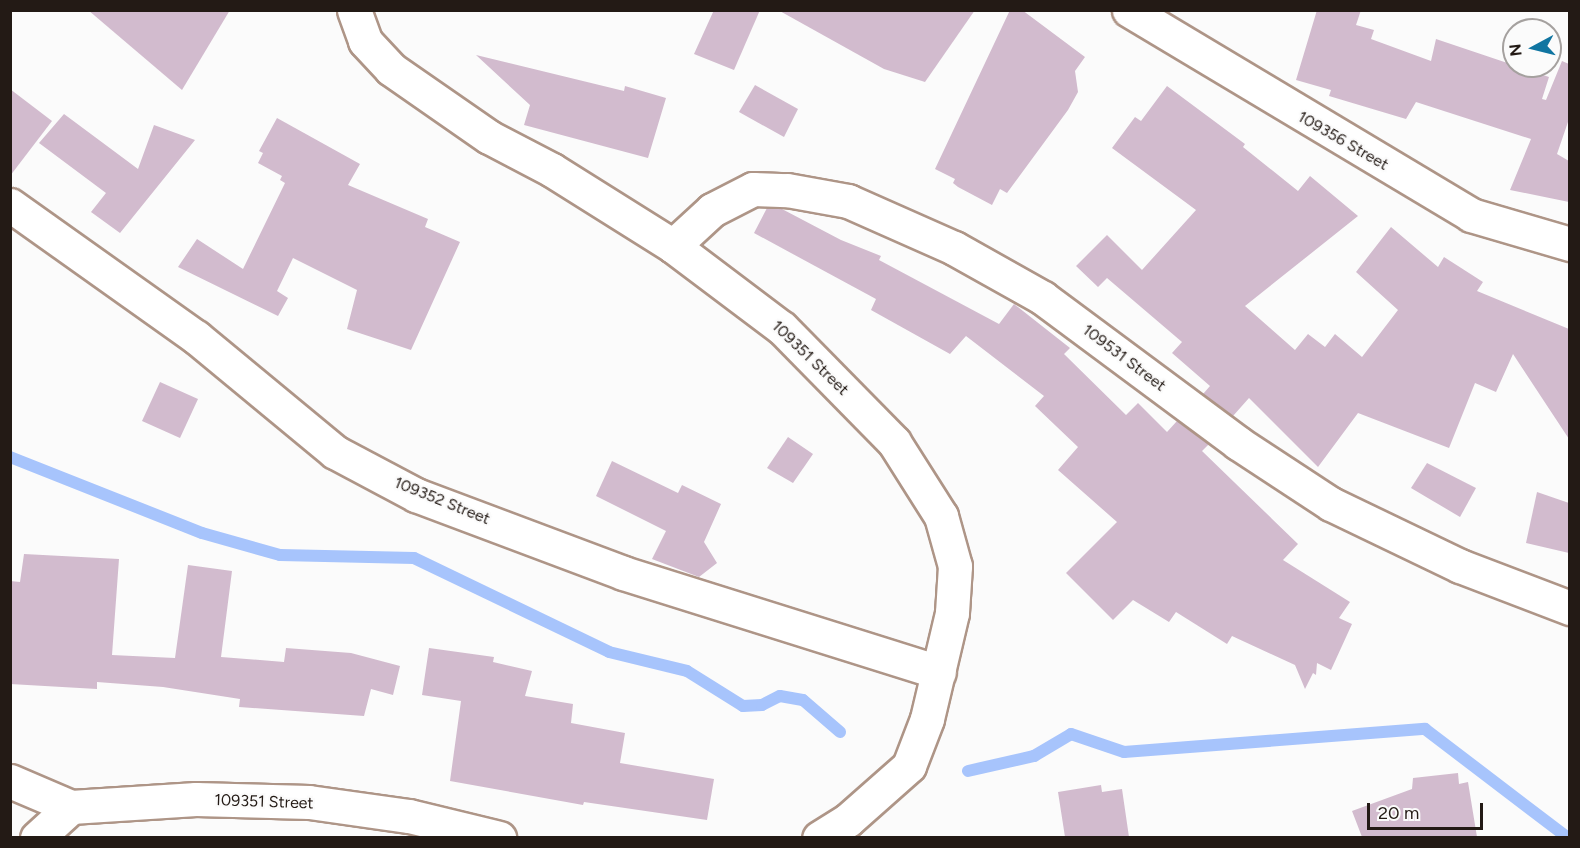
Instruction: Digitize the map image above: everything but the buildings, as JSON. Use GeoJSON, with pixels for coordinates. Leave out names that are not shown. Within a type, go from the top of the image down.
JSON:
{"type":"FeatureCollection","features":[{"type":"Feature","properties":{"kind":"street","name":"109351 Street"},"geometry":{"type":"LineString","coordinates":[[354,10],[365,41],[391,69],[489,137],[552,170],[673,246],[790,336],[894,442],[941,516],[955,566],[952,613],[939,672],[909,766],[848,820],[819,837]]}},
{"type":"Feature","properties":{"kind":"street","name":"109356 Street"},"geometry":{"type":"LineString","coordinates":[[1129,10],[1471,215],[1569,244]]}},
{"type":"Feature","properties":{"kind":"street","name":"109531 Street"},"geometry":{"type":"LineString","coordinates":[[673,246],[712,210],[753,189],[787,189],[848,201],[954,248],[1043,297],[1238,442],[1331,504],[1460,566],[1569,608]]}},
{"type":"Feature","properties":{"kind":"street","name":"109352 Street"},"geometry":{"type":"LineString","coordinates":[[10,205],[196,337],[335,452],[416,495],[623,573],[939,672]]}},
{"type":"Feature","properties":{"kind":"street"},"geometry":{"type":"LineString","coordinates":[[10,781],[70,807],[37,837]]}},
{"type":"Feature","properties":{"kind":"street","name":"109351 Street"},"geometry":{"type":"LineString","coordinates":[[70,807],[196,799],[309,802],[409,816],[499,837]]}},
{"type":"Feature","properties":{"kind":"waterway"},"geometry":{"type":"LineString","coordinates":[[10,457],[202,533],[280,555],[414,558],[609,652],[687,671],[743,706],[762,705],[780,696],[803,700],[840,732]]}},
{"type":"Feature","properties":{"kind":"waterway"},"geometry":{"type":"LineString","coordinates":[[968,771],[1034,756],[1071,734],[1124,752],[1425,729],[1568,838]]}}]}
